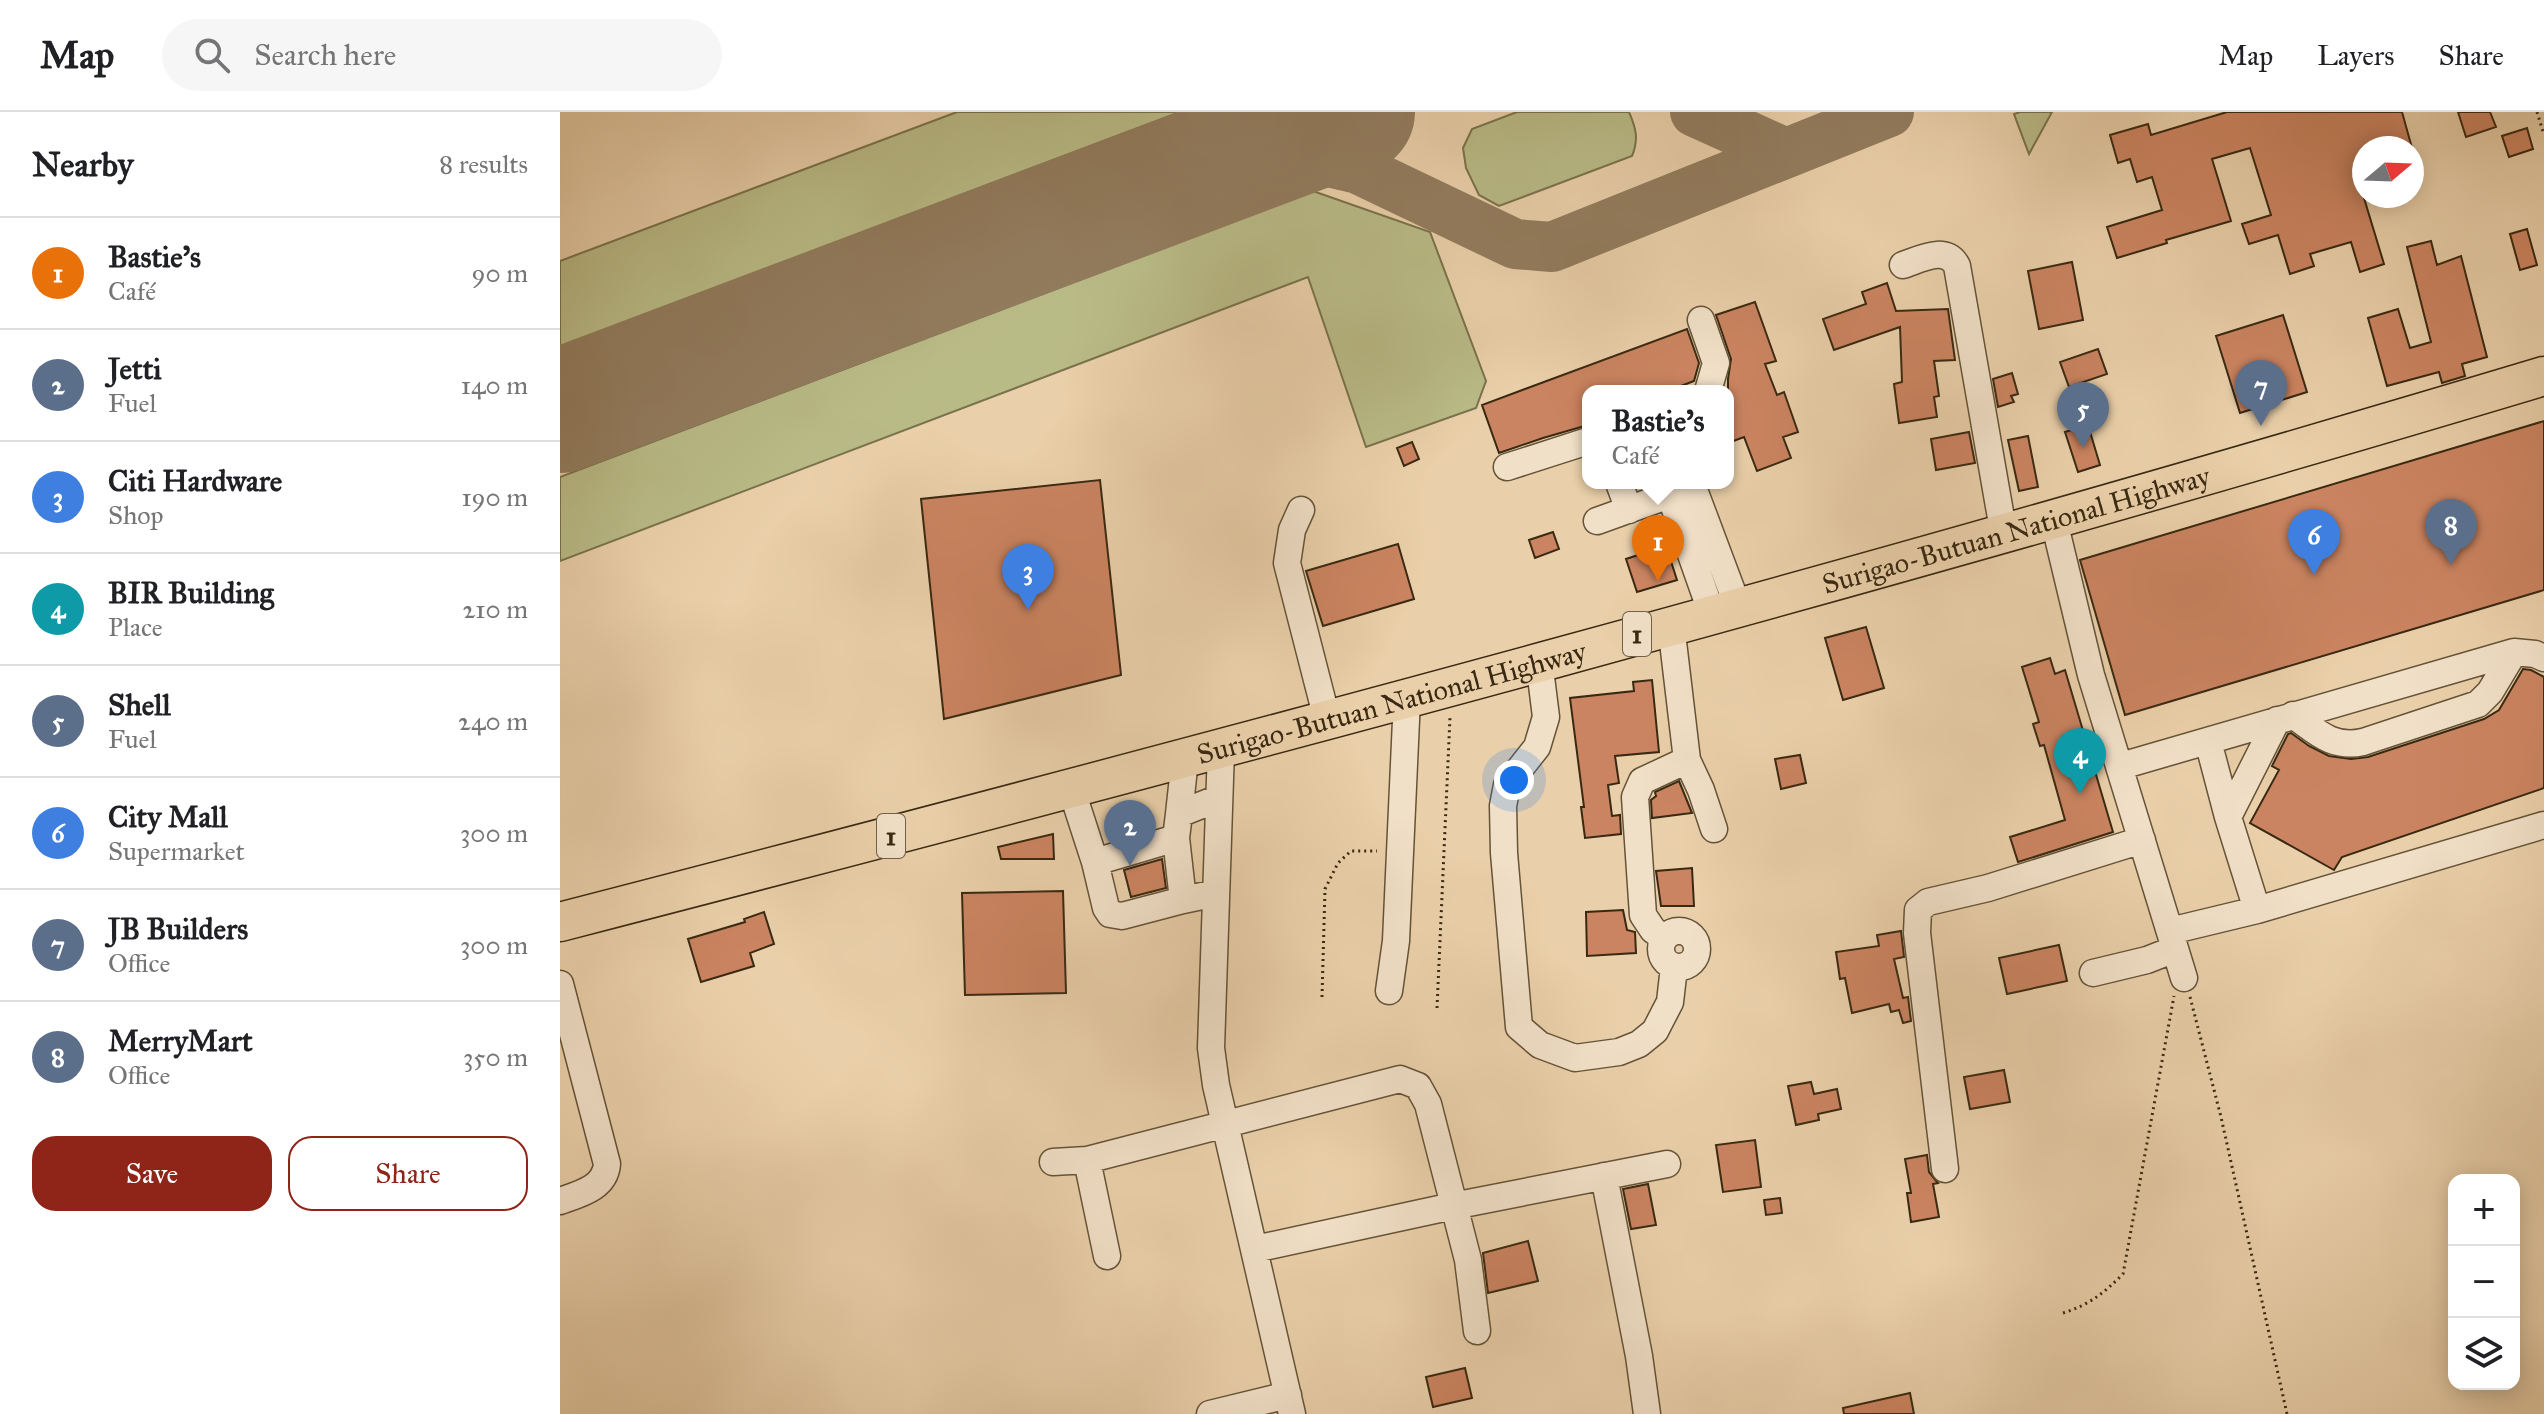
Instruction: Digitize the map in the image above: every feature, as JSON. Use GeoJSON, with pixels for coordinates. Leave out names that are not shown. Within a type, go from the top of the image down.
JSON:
{"type":"FeatureCollection","features":[{"type":"Feature","properties":{"kind":"highway","name":"Surigao-Butuan National Highway"},"geometry":{"type":"LineString","coordinates":[[560,922],[1185,759],[2004,535],[2544,376]]}},
{"type":"Feature","properties":{"kind":"street"},"geometry":{"type":"LineString","coordinates":[[1903,265],[1944,255],[1954,260],[1957,266],[2004,535]]}},
{"type":"Feature","properties":{"kind":"street"},"geometry":{"type":"LineString","coordinates":[[1701,320],[1716,363],[1710,385]]}},
{"type":"Feature","properties":{"kind":"street"},"geometry":{"type":"LineString","coordinates":[[1507,467],[1582,443]]}},
{"type":"Feature","properties":{"kind":"street"},"geometry":{"type":"LineString","coordinates":[[1621,489],[1629,510]]}},
{"type":"Feature","properties":{"kind":"street"},"geometry":{"type":"LineString","coordinates":[[1597,521],[1686,489]]}},
{"type":"Feature","properties":{"kind":"street"},"geometry":{"type":"LineString","coordinates":[[1689,489],[1725,611]]}},
{"type":"Feature","properties":{"kind":"street"},"geometry":{"type":"LineString","coordinates":[[1301,510],[1292,530],[1287,563],[1327,719]]}},
{"type":"Feature","properties":{"kind":"street"},"geometry":{"type":"LineString","coordinates":[[2054,521],[2091,675],[2177,955]]}},
{"type":"Feature","properties":{"kind":"street"},"geometry":{"type":"LineString","coordinates":[[1671,625],[1687,760],[1714,829]]}},
{"type":"Feature","properties":{"kind":"street"},"geometry":{"type":"LineString","coordinates":[[2121,766],[2514,652],[2544,658]]}},
{"type":"Feature","properties":{"kind":"street"},"geometry":{"type":"LineString","coordinates":[[2285,717],[2341,745],[2363,742],[2478,704],[2490,692],[2514,652]]}},
{"type":"Feature","properties":{"kind":"street"},"geometry":{"type":"LineString","coordinates":[[1539,661],[1546,717],[1537,747],[1507,785],[1503,806],[1519,1027],[1540,1045],[1575,1058],[1619,1052],[1639,1044],[1655,1031],[1670,1002],[1674,967],[1661,955],[1664,938],[1653,930],[1643,915],[1635,797],[1642,781],[1687,760]]}},
{"type":"Feature","properties":{"kind":"street"},"geometry":{"type":"LineString","coordinates":[[1389,991],[1396,941],[1407,698]]}},
{"type":"Feature","properties":{"kind":"street"},"geometry":{"type":"LineString","coordinates":[[2228,817],[2285,717]]}},
{"type":"Feature","properties":{"kind":"street"},"geometry":{"type":"LineString","coordinates":[[2208,741],[2257,910]]}},
{"type":"Feature","properties":{"kind":"street"},"geometry":{"type":"LineString","coordinates":[[1210,1414],[1290,1404],[1224,1124],[1211,1048],[1221,749]]}},
{"type":"Feature","properties":{"kind":"street"},"geometry":{"type":"LineString","coordinates":[[1183,900],[1177,826],[1185,759]]}},
{"type":"Feature","properties":{"kind":"street"},"geometry":{"type":"LineString","coordinates":[[1071,788],[1110,914],[1122,916],[1216,893]]}},
{"type":"Feature","properties":{"kind":"street"},"geometry":{"type":"LineString","coordinates":[[1095,862],[1177,826],[1219,798]]}},
{"type":"Feature","properties":{"kind":"street"},"geometry":{"type":"LineString","coordinates":[[2093,973],[2177,955],[2257,910],[2544,825]]}},
{"type":"Feature","properties":{"kind":"street"},"geometry":{"type":"LineString","coordinates":[[1945,1169],[1917,933],[1918,910],[1928,902],[1988,888],[2142,840]]}},
{"type":"Feature","properties":{"kind":"street"},"geometry":{"type":"LineString","coordinates":[[560,984],[607,1164],[604,1178],[597,1185],[560,1201]]}},
{"type":"Feature","properties":{"kind":"street"},"geometry":{"type":"LineString","coordinates":[[1053,1162],[1087,1160],[1400,1079],[1418,1086],[1428,1104],[1468,1260],[1477,1331]]}},
{"type":"Feature","properties":{"kind":"street"},"geometry":{"type":"LineString","coordinates":[[1087,1160],[1107,1256]]}},
{"type":"Feature","properties":{"kind":"street"},"geometry":{"type":"LineString","coordinates":[[1255,1249],[1667,1164]]}},
{"type":"Feature","properties":{"kind":"street"},"geometry":{"type":"LineString","coordinates":[[1604,1176],[1639,1356],[1647,1414]]}},
{"type":"Feature","properties":{"kind":"path"},"geometry":{"type":"LineString","coordinates":[[2537,112],[2544,135]]}},
{"type":"Feature","properties":{"kind":"path"},"geometry":{"type":"LineString","coordinates":[[1437,1008],[1451,685]]}},
{"type":"Feature","properties":{"kind":"path"},"geometry":{"type":"LineString","coordinates":[[1322,997],[1325,889],[1338,863],[1351,851],[1401,852]]}},
{"type":"Feature","properties":{"kind":"path"},"geometry":{"type":"LineString","coordinates":[[2063,1313],[2085,1307],[2123,1274],[2177,955]]}},
{"type":"Feature","properties":{"kind":"path"},"geometry":{"type":"LineString","coordinates":[[2177,955],[2199,1025],[2287,1414]]}},
{"type":"Feature","properties":{"kind":"green space"},"geometry":{"type":"Polygon","coordinates":[[[957,112],[1180,112],[560,347],[560,261],[957,112]]]}},
{"type":"Feature","properties":{"kind":"green space"},"geometry":{"type":"Polygon","coordinates":[[[1517,112],[1629,112],[1636,134],[1632,156],[1499,206],[1479,195],[1466,168],[1463,148],[1472,129],[1517,112]]]}},
{"type":"Feature","properties":{"kind":"green space"},"geometry":{"type":"Polygon","coordinates":[[[2052,112],[2029,154],[2014,114],[2052,112]]]}},
{"type":"Feature","properties":{"kind":"green space"},"geometry":{"type":"Polygon","coordinates":[[[1310,190],[1430,232],[1486,381],[1476,408],[1366,447],[1308,277],[560,561],[560,477],[1233,222],[1227,205],[1259,193],[1265,207],[1310,190]]]}},
{"type":"Feature","properties":{"kind":"building"},"geometry":{"type":"Polygon","coordinates":[[[2227,112],[2402,112],[2409,136],[2352,136],[2352,208],[2367,208],[2384,264],[2360,272],[2351,242],[2310,254],[2314,266],[2290,274],[2278,235],[2249,244],[2242,224],[2271,215],[2250,148],[2212,159],[2231,221],[2117,258],[2107,227],[2162,210],[2152,177],[2137,182],[2130,159],[2118,163],[2110,135],[2148,124],[2151,135],[2227,112]]]}},
{"type":"Feature","properties":{"kind":"building"},"geometry":{"type":"Polygon","coordinates":[[[2458,112],[2490,112],[2496,127],[2466,137],[2458,112]]]}},
{"type":"Feature","properties":{"kind":"building"},"geometry":{"type":"Polygon","coordinates":[[[2527,128],[2533,149],[2509,157],[2502,136],[2527,128]]]}},
{"type":"Feature","properties":{"kind":"building"},"geometry":{"type":"Polygon","coordinates":[[[2527,229],[2537,265],[2520,270],[2510,234],[2527,229]]]}},
{"type":"Feature","properties":{"kind":"building"},"geometry":{"type":"Polygon","coordinates":[[[2431,241],[2437,265],[2461,256],[2487,357],[2462,364],[2465,376],[2442,383],[2439,372],[2387,386],[2368,318],[2398,309],[2410,348],[2431,342],[2407,247],[2431,241]]]}},
{"type":"Feature","properties":{"kind":"building"},"geometry":{"type":"Polygon","coordinates":[[[2072,262],[2083,320],[2039,329],[2028,271],[2072,262]]]}},
{"type":"Feature","properties":{"kind":"building"},"geometry":{"type":"Polygon","coordinates":[[[1887,283],[1896,311],[1948,309],[1955,360],[1934,361],[1939,396],[1934,397],[1937,417],[1899,423],[1894,384],[1902,382],[1900,327],[1834,350],[1823,319],[1866,304],[1862,292],[1887,283]]]}},
{"type":"Feature","properties":{"kind":"building"},"geometry":{"type":"Polygon","coordinates":[[[1755,302],[1776,361],[1765,364],[1777,395],[1784,392],[1798,432],[1783,437],[1791,458],[1757,471],[1744,437],[1734,441],[1734,385],[1728,385],[1731,359],[1716,315],[1755,302]]]}},
{"type":"Feature","properties":{"kind":"building"},"geometry":{"type":"Polygon","coordinates":[[[2283,315],[2307,392],[2240,413],[2216,336],[2283,315]]]}},
{"type":"Feature","properties":{"kind":"building"},"geometry":{"type":"Polygon","coordinates":[[[1687,329],[1699,363],[1694,381],[1684,385],[1582,385],[1582,427],[1499,453],[1482,405],[1687,329]]]}},
{"type":"Feature","properties":{"kind":"building"},"geometry":{"type":"Polygon","coordinates":[[[2098,349],[2107,374],[2069,387],[2060,362],[2098,349]]]}},
{"type":"Feature","properties":{"kind":"building"},"geometry":{"type":"Polygon","coordinates":[[[2012,373],[2018,394],[2011,396],[2014,402],[1998,407],[1993,379],[2012,373]]]}},
{"type":"Feature","properties":{"kind":"building"},"geometry":{"type":"Polygon","coordinates":[[[2544,421],[2544,590],[2125,715],[2080,560],[2544,421]]]}},
{"type":"Feature","properties":{"kind":"building"},"geometry":{"type":"Polygon","coordinates":[[[2088,425],[2100,465],[2078,472],[2065,432],[2088,425]]]}},
{"type":"Feature","properties":{"kind":"building"},"geometry":{"type":"Polygon","coordinates":[[[1969,432],[1975,463],[1936,470],[1931,439],[1969,432]]]}},
{"type":"Feature","properties":{"kind":"building"},"geometry":{"type":"Polygon","coordinates":[[[2028,436],[2038,487],[2019,491],[2008,440],[2028,436]]]}},
{"type":"Feature","properties":{"kind":"building"},"geometry":{"type":"Polygon","coordinates":[[[1412,442],[1419,459],[1404,466],[1397,448],[1412,442]]]}},
{"type":"Feature","properties":{"kind":"building"},"geometry":{"type":"Polygon","coordinates":[[[1100,480],[1121,675],[944,719],[921,499],[1100,480]]]}},
{"type":"Feature","properties":{"kind":"building"},"geometry":{"type":"Polygon","coordinates":[[[1553,532],[1559,549],[1535,558],[1529,540],[1553,532]]]}},
{"type":"Feature","properties":{"kind":"building"},"geometry":{"type":"Polygon","coordinates":[[[1398,544],[1414,599],[1323,626],[1306,571],[1398,544]]]}},
{"type":"Feature","properties":{"kind":"building"},"geometry":{"type":"Polygon","coordinates":[[[1666,546],[1677,580],[1637,592],[1626,559],[1666,546]]]}},
{"type":"Feature","properties":{"kind":"building"},"geometry":{"type":"Polygon","coordinates":[[[1866,627],[1884,688],[1843,700],[1825,638],[1866,627]]]}},
{"type":"Feature","properties":{"kind":"building"},"geometry":{"type":"Polygon","coordinates":[[[2050,658],[2055,674],[2065,670],[2113,832],[2018,862],[2010,837],[2065,820],[2044,745],[2040,746],[2033,724],[2039,722],[2022,667],[2050,658]]]}},
{"type":"Feature","properties":{"kind":"building"},"geometry":{"type":"Polygon","coordinates":[[[2523,669],[2544,677],[2544,788],[2342,857],[2334,870],[2250,823],[2279,770],[2272,766],[2288,734],[2329,756],[2351,759],[2368,757],[2484,719],[2499,710],[2523,669]]]}},
{"type":"Feature","properties":{"kind":"building"},"geometry":{"type":"Polygon","coordinates":[[[1652,680],[1659,752],[1615,756],[1619,783],[1608,785],[1612,816],[1620,815],[1621,834],[1585,838],[1570,698],[1634,691],[1633,682],[1652,680]]]}},
{"type":"Feature","properties":{"kind":"building"},"geometry":{"type":"Polygon","coordinates":[[[1800,755],[1806,783],[1781,789],[1775,759],[1800,755]]]}},
{"type":"Feature","properties":{"kind":"building"},"geometry":{"type":"Polygon","coordinates":[[[1679,781],[1692,813],[1652,818],[1651,800],[1656,796],[1655,792],[1679,781]]]}},
{"type":"Feature","properties":{"kind":"building"},"geometry":{"type":"Polygon","coordinates":[[[1053,834],[1054,859],[1001,859],[998,847],[1053,834]]]}},
{"type":"Feature","properties":{"kind":"building"},"geometry":{"type":"Polygon","coordinates":[[[1162,859],[1166,888],[1131,897],[1124,870],[1162,859]]]}},
{"type":"Feature","properties":{"kind":"building"},"geometry":{"type":"Polygon","coordinates":[[[1692,868],[1694,906],[1661,906],[1656,871],[1692,868]]]}},
{"type":"Feature","properties":{"kind":"building"},"geometry":{"type":"Polygon","coordinates":[[[1063,891],[1066,993],[965,995],[962,893],[1063,891]]]}},
{"type":"Feature","properties":{"kind":"building"},"geometry":{"type":"Polygon","coordinates":[[[1623,910],[1627,930],[1635,932],[1636,953],[1587,956],[1586,912],[1623,910]]]}},
{"type":"Feature","properties":{"kind":"building"},"geometry":{"type":"Polygon","coordinates":[[[764,912],[774,944],[750,953],[754,966],[701,982],[688,939],[745,922],[744,919],[764,912]]]}},
{"type":"Feature","properties":{"kind":"building"},"geometry":{"type":"Polygon","coordinates":[[[1901,931],[1904,957],[1894,959],[1903,998],[1908,997],[1911,1021],[1903,1023],[1899,1010],[1891,1012],[1889,1004],[1852,1013],[1845,978],[1840,979],[1836,952],[1879,946],[1877,935],[1901,931]]]}},
{"type":"Feature","properties":{"kind":"building"},"geometry":{"type":"Polygon","coordinates":[[[2059,945],[2067,981],[2007,994],[1999,958],[2059,945]]]}},
{"type":"Feature","properties":{"kind":"building"},"geometry":{"type":"Polygon","coordinates":[[[2004,1070],[2010,1102],[1970,1109],[1964,1077],[2004,1070]]]}},
{"type":"Feature","properties":{"kind":"building"},"geometry":{"type":"Polygon","coordinates":[[[1811,1082],[1814,1094],[1837,1089],[1841,1109],[1818,1114],[1819,1120],[1796,1125],[1788,1086],[1811,1082]]]}},
{"type":"Feature","properties":{"kind":"building"},"geometry":{"type":"Polygon","coordinates":[[[1755,1140],[1761,1187],[1723,1192],[1716,1145],[1755,1140]]]}},
{"type":"Feature","properties":{"kind":"building"},"geometry":{"type":"Polygon","coordinates":[[[1927,1155],[1929,1172],[1938,1183],[1933,1184],[1939,1217],[1911,1222],[1907,1193],[1911,1193],[1905,1159],[1927,1155]]]}},
{"type":"Feature","properties":{"kind":"building"},"geometry":{"type":"Polygon","coordinates":[[[1648,1184],[1656,1225],[1631,1229],[1623,1189],[1648,1184]]]}},
{"type":"Feature","properties":{"kind":"building"},"geometry":{"type":"Polygon","coordinates":[[[1780,1198],[1782,1213],[1766,1215],[1764,1200],[1780,1198]]]}},
{"type":"Feature","properties":{"kind":"building"},"geometry":{"type":"Polygon","coordinates":[[[1528,1241],[1538,1281],[1488,1293],[1483,1253],[1528,1241]]]}},
{"type":"Feature","properties":{"kind":"building"},"geometry":{"type":"Polygon","coordinates":[[[1465,1368],[1472,1398],[1433,1407],[1426,1377],[1465,1368]]]}},
{"type":"Feature","properties":{"kind":"building"},"geometry":{"type":"Polygon","coordinates":[[[1910,1393],[1914,1414],[1844,1414],[1843,1408],[1910,1393]]]}},
{"type":"Feature","properties":{"kind":"taxiway"},"geometry":{"type":"LineString","coordinates":[[1695,112],[1786,153]]}},
{"type":"Feature","properties":{"kind":"taxiway"},"geometry":{"type":"LineString","coordinates":[[1248,152],[1294,154],[1358,169],[1515,244],[1552,247],[1889,112]]}},
{"type":"Feature","properties":{"kind":"runway"},"geometry":{"type":"LineString","coordinates":[[560,411],[1353,112]]}},
{"type":"Feature","properties":{"kind":"place","name":"JB Builders"},"geometry":{"type":"Point","coordinates":[2261,426]}},
{"type":"Feature","properties":{"kind":"place","name":"Shell"},"geometry":{"type":"Point","coordinates":[2083,448]}},
{"type":"Feature","properties":{"kind":"place","name":"MerryMart"},"geometry":{"type":"Point","coordinates":[2451,565]}},
{"type":"Feature","properties":{"kind":"place","name":"City Mall"},"geometry":{"type":"Point","coordinates":[2314,575]}},
{"type":"Feature","properties":{"kind":"place","name":"Bastie's"},"geometry":{"type":"Point","coordinates":[1658,581]}},
{"type":"Feature","properties":{"kind":"place","name":"Citi Hardware"},"geometry":{"type":"Point","coordinates":[1028,610]}},
{"type":"Feature","properties":{"kind":"place","name":"BIR Building"},"geometry":{"type":"Point","coordinates":[2080,794]}},
{"type":"Feature","properties":{"kind":"place","name":"Jetti"},"geometry":{"type":"Point","coordinates":[1130,866]}}]}
